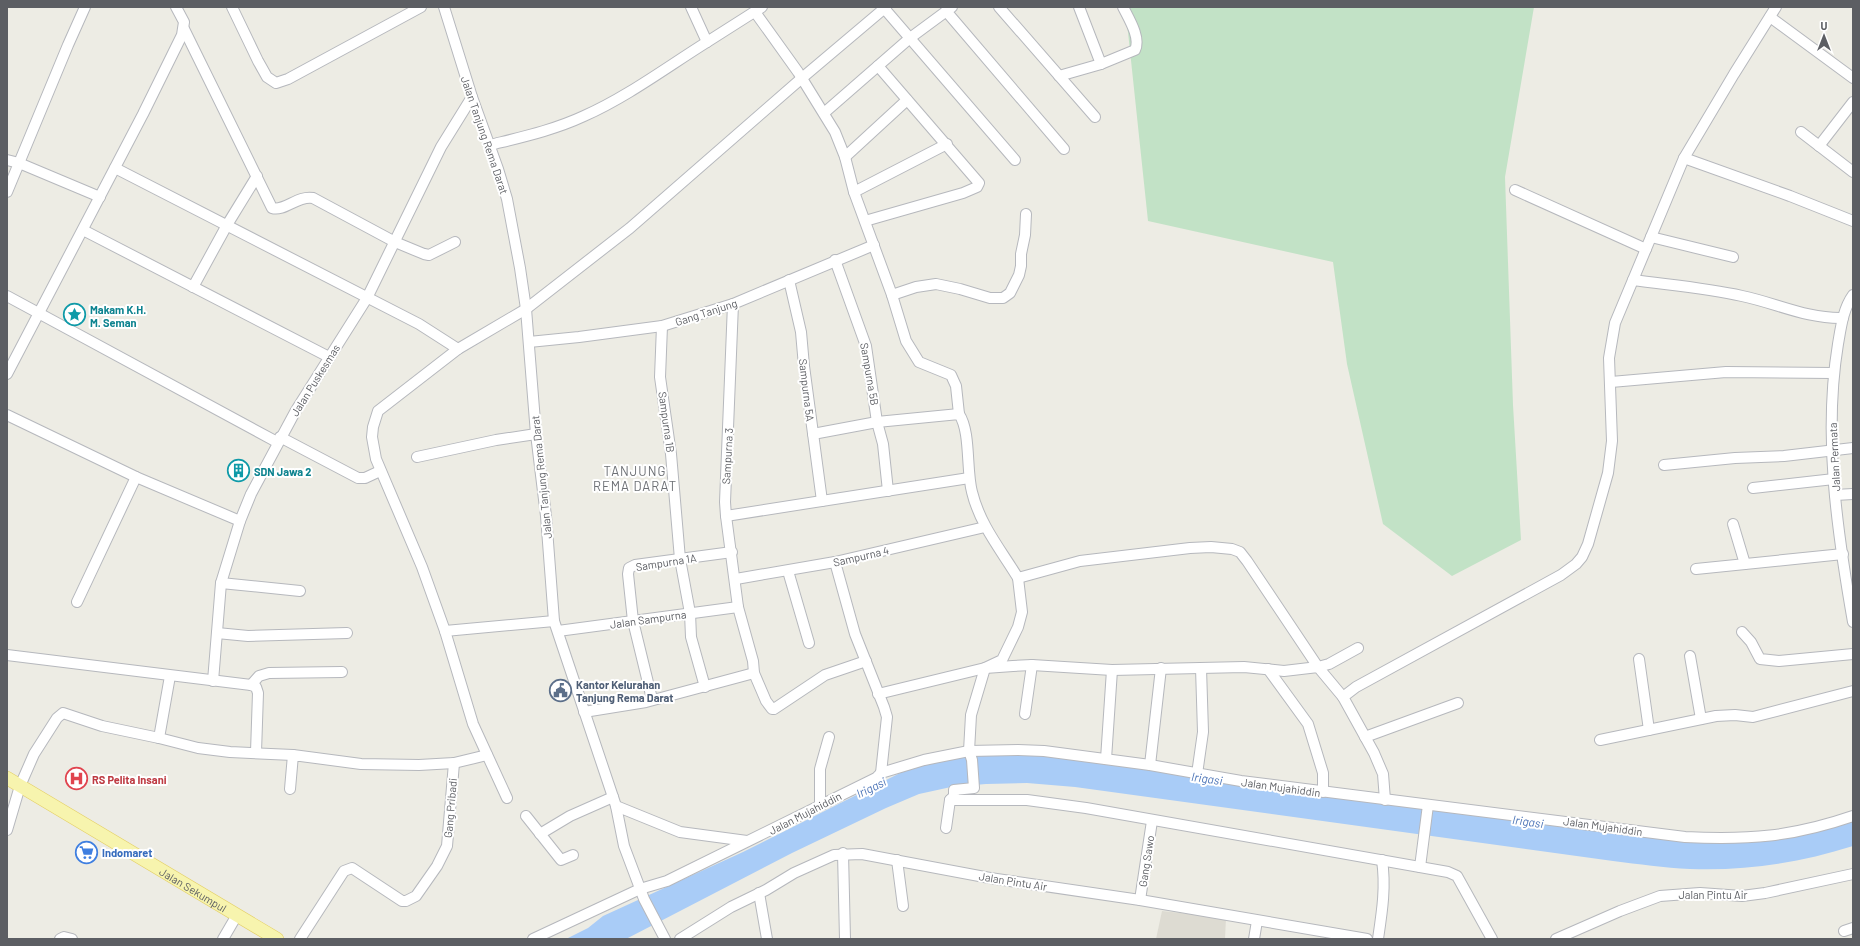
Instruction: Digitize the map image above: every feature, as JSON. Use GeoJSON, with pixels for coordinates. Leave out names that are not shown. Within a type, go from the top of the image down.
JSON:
{"type":"FeatureCollection","features":[{"type":"Feature","properties":{"kind":"main road","name":"Jalan Sekumpul"},"geometry":{"type":"LineString","coordinates":[[7,778],[277,939]]}},
{"type":"Feature","properties":{"kind":"street"},"geometry":{"type":"LineString","coordinates":[[7,192],[85,7]]}},
{"type":"Feature","properties":{"kind":"street"},"geometry":{"type":"LineString","coordinates":[[7,374],[115,168],[182,35],[184,22],[176,7]]}},
{"type":"Feature","properties":{"kind":"street"},"geometry":{"type":"LineString","coordinates":[[232,7],[267,77],[276,82],[288,79],[421,7]]}},
{"type":"Feature","properties":{"kind":"street","name":"Jalan Tanjung Rema Darat"},"geometry":{"type":"LineString","coordinates":[[444,7],[472,97],[490,145],[507,199],[520,268],[526,309],[536,434],[546,516],[554,621],[615,801],[624,846],[642,894],[664,938]]}},
{"type":"Feature","properties":{"kind":"street"},"geometry":{"type":"LineString","coordinates":[[691,7],[707,42]]}},
{"type":"Feature","properties":{"kind":"street"},"geometry":{"type":"LineString","coordinates":[[1079,7],[1101,64]]}},
{"type":"Feature","properties":{"kind":"street"},"geometry":{"type":"LineString","coordinates":[[1059,76],[1101,64],[1135,50],[1138,46],[1137,39],[1124,7]]}},
{"type":"Feature","properties":{"kind":"street"},"geometry":{"type":"LineString","coordinates":[[1343,697],[1356,687],[1561,575],[1576,564],[1582,557],[1588,544],[1608,473],[1612,441],[1609,358],[1615,323],[1684,158],[1776,7]]}},
{"type":"Feature","properties":{"kind":"street"},"geometry":{"type":"LineString","coordinates":[[507,798],[473,724],[445,630],[422,567],[376,459],[372,437],[372,427],[378,411],[458,349],[526,309],[630,228],[802,78],[885,8],[1015,160]]}},
{"type":"Feature","properties":{"kind":"street"},"geometry":{"type":"LineString","coordinates":[[1003,8],[1095,117]]}},
{"type":"Feature","properties":{"kind":"street"},"geometry":{"type":"LineString","coordinates":[[490,145],[544,131],[583,116],[621,97],[758,9],[824,113],[845,157],[854,192],[866,221],[892,295],[906,341],[919,362],[945,371],[954,380],[959,414],[965,431],[969,478],[972,494],[985,527],[1018,578],[1022,612],[1018,627],[1002,660],[985,668],[971,715],[971,755],[974,788],[954,790],[954,796],[950,800],[946,828]]}},
{"type":"Feature","properties":{"kind":"street"},"geometry":{"type":"LineString","coordinates":[[824,113],[910,38],[949,9],[1064,149]]}},
{"type":"Feature","properties":{"kind":"street"},"geometry":{"type":"LineString","coordinates":[[1770,16],[1853,78]]}},
{"type":"Feature","properties":{"kind":"street"},"geometry":{"type":"LineString","coordinates":[[184,28],[272,208],[277,209],[304,197],[313,198],[395,242],[429,255],[455,242]]}},
{"type":"Feature","properties":{"kind":"street"},"geometry":{"type":"LineString","coordinates":[[866,221],[977,187],[978,181],[878,66]]}},
{"type":"Feature","properties":{"kind":"street","name":"Jalan Puskesmas"},"geometry":{"type":"LineString","coordinates":[[212,681],[221,583],[240,521],[278,440],[367,298],[441,147],[472,97]]}},
{"type":"Feature","properties":{"kind":"street"},"geometry":{"type":"LineString","coordinates":[[845,157],[907,100]]}},
{"type":"Feature","properties":{"kind":"street"},"geometry":{"type":"LineString","coordinates":[[1819,146],[1853,102]]}},
{"type":"Feature","properties":{"kind":"street"},"geometry":{"type":"LineString","coordinates":[[1801,132],[1853,172]]}},
{"type":"Feature","properties":{"kind":"street"},"geometry":{"type":"LineString","coordinates":[[854,192],[947,144]]}},
{"type":"Feature","properties":{"kind":"street"},"geometry":{"type":"LineString","coordinates":[[1684,158],[1790,196],[1853,221]]}},
{"type":"Feature","properties":{"kind":"street"},"geometry":{"type":"LineString","coordinates":[[7,160],[19,163],[100,197]]}},
{"type":"Feature","properties":{"kind":"street"},"geometry":{"type":"LineString","coordinates":[[115,168],[419,324],[458,349]]}},
{"type":"Feature","properties":{"kind":"street"},"geometry":{"type":"LineString","coordinates":[[193,287],[227,225],[257,176]]}},
{"type":"Feature","properties":{"kind":"street"},"geometry":{"type":"LineString","coordinates":[[1515,190],[1646,249]]}},
{"type":"Feature","properties":{"kind":"street"},"geometry":{"type":"LineString","coordinates":[[892,295],[916,287],[936,284],[990,298],[1003,298],[1010,293],[1019,275],[1021,254],[1026,235],[1026,214]]}},
{"type":"Feature","properties":{"kind":"street"},"geometry":{"type":"LineString","coordinates":[[82,230],[329,357]]}},
{"type":"Feature","properties":{"kind":"street"},"geometry":{"type":"LineString","coordinates":[[1651,237],[1733,257]]}},
{"type":"Feature","properties":{"kind":"street","name":"Gang Tanjung"},"geometry":{"type":"LineString","coordinates":[[529,342],[662,326],[733,304],[835,260],[874,245]]}},
{"type":"Feature","properties":{"kind":"street","name":"Sampurna 5B"},"geometry":{"type":"LineString","coordinates":[[835,260],[866,346],[877,422],[883,444],[888,491]]}},
{"type":"Feature","properties":{"kind":"street","name":"Sampurna 5A"},"geometry":{"type":"LineString","coordinates":[[790,280],[801,332],[822,501]]}},
{"type":"Feature","properties":{"kind":"street"},"geometry":{"type":"LineString","coordinates":[[1633,280],[1741,295],[1812,316],[1827,319],[1843,318]]}},
{"type":"Feature","properties":{"kind":"street","name":"Jalan Permata"},"geometry":{"type":"LineString","coordinates":[[1853,295],[1848,302],[1843,318],[1833,373],[1832,452],[1843,554],[1849,573],[1853,622]]}},
{"type":"Feature","properties":{"kind":"street"},"geometry":{"type":"LineString","coordinates":[[7,296],[278,440],[358,478],[365,478],[380,471]]}},
{"type":"Feature","properties":{"kind":"street","name":"Sampurna 3"},"geometry":{"type":"LineString","coordinates":[[733,304],[725,502],[736,579],[738,607],[746,632],[754,673],[766,701],[772,709],[774,709],[825,675],[866,661]]}},
{"type":"Feature","properties":{"kind":"street","name":"Sampurna 1B"},"geometry":{"type":"LineString","coordinates":[[662,326],[660,377],[671,454],[680,559],[690,613],[691,637],[705,687]]}},
{"type":"Feature","properties":{"kind":"street"},"geometry":{"type":"LineString","coordinates":[[1611,382],[1726,372],[1833,373]]}},
{"type":"Feature","properties":{"kind":"street"},"geometry":{"type":"LineString","coordinates":[[813,434],[877,422],[959,414]]}},
{"type":"Feature","properties":{"kind":"street"},"geometry":{"type":"LineString","coordinates":[[7,415],[136,477],[240,521]]}},
{"type":"Feature","properties":{"kind":"street"},"geometry":{"type":"LineString","coordinates":[[417,457],[496,440],[536,434]]}},
{"type":"Feature","properties":{"kind":"street"},"geometry":{"type":"LineString","coordinates":[[1664,465],[1735,458],[1832,452],[1853,448]]}},
{"type":"Feature","properties":{"kind":"street"},"geometry":{"type":"LineString","coordinates":[[77,602],[136,477]]}},
{"type":"Feature","properties":{"kind":"street"},"geometry":{"type":"LineString","coordinates":[[726,516],[969,478]]}},
{"type":"Feature","properties":{"kind":"street"},"geometry":{"type":"LineString","coordinates":[[1753,488],[1834,479]]}},
{"type":"Feature","properties":{"kind":"street"},"geometry":{"type":"LineString","coordinates":[[1836,495],[1853,494]]}},
{"type":"Feature","properties":{"kind":"street"},"geometry":{"type":"LineString","coordinates":[[1733,524],[1745,564]]}},
{"type":"Feature","properties":{"kind":"street","name":"Sampurna 4"},"geometry":{"type":"LineString","coordinates":[[736,579],[835,562],[985,527]]}},
{"type":"Feature","properties":{"kind":"street"},"geometry":{"type":"LineString","coordinates":[[1018,578],[1080,561],[1190,548],[1232,548],[1240,552],[1318,667],[1343,697],[1366,737],[1383,774],[1385,800]]}},
{"type":"Feature","properties":{"kind":"street","name":"Sampurna 1A"},"geometry":{"type":"LineString","coordinates":[[633,622],[628,574],[629,568],[635,565],[732,552]]}},
{"type":"Feature","properties":{"kind":"street"},"geometry":{"type":"LineString","coordinates":[[1696,569],[1843,554]]}},
{"type":"Feature","properties":{"kind":"street"},"geometry":{"type":"LineString","coordinates":[[835,562],[855,634],[887,717],[881,773]]}},
{"type":"Feature","properties":{"kind":"street"},"geometry":{"type":"LineString","coordinates":[[788,571],[809,643]]}},
{"type":"Feature","properties":{"kind":"street"},"geometry":{"type":"LineString","coordinates":[[221,583],[300,591]]}},
{"type":"Feature","properties":{"kind":"street","name":"Jalan Sampurna"},"geometry":{"type":"LineString","coordinates":[[558,631],[738,607]]}},
{"type":"Feature","properties":{"kind":"street"},"geometry":{"type":"LineString","coordinates":[[445,630],[554,621]]}},
{"type":"Feature","properties":{"kind":"street"},"geometry":{"type":"LineString","coordinates":[[633,622],[652,700]]}},
{"type":"Feature","properties":{"kind":"street"},"geometry":{"type":"LineString","coordinates":[[1742,632],[1751,642],[1760,658],[1779,661],[1853,654]]}},
{"type":"Feature","properties":{"kind":"street"},"geometry":{"type":"LineString","coordinates":[[217,633],[248,636],[347,633]]}},
{"type":"Feature","properties":{"kind":"street"},"geometry":{"type":"LineString","coordinates":[[878,694],[985,668],[1032,665],[1112,670],[1161,668],[1284,670],[1318,667],[1329,664],[1358,648]]}},
{"type":"Feature","properties":{"kind":"street"},"geometry":{"type":"LineString","coordinates":[[7,655],[251,685],[256,687],[258,693],[256,752]]}},
{"type":"Feature","properties":{"kind":"street"},"geometry":{"type":"LineString","coordinates":[[1690,656],[1700,719]]}},
{"type":"Feature","properties":{"kind":"street"},"geometry":{"type":"LineString","coordinates":[[1639,659],[1649,730]]}},
{"type":"Feature","properties":{"kind":"street"},"geometry":{"type":"LineString","coordinates":[[1026,714],[1032,665]]}},
{"type":"Feature","properties":{"kind":"street"},"geometry":{"type":"LineString","coordinates":[[1150,765],[1161,668]]}},
{"type":"Feature","properties":{"kind":"street"},"geometry":{"type":"LineString","coordinates":[[1197,774],[1202,732],[1201,668]]}},
{"type":"Feature","properties":{"kind":"street"},"geometry":{"type":"LineString","coordinates":[[1268,669],[1308,724],[1323,773],[1323,792]]}},
{"type":"Feature","properties":{"kind":"street"},"geometry":{"type":"LineString","coordinates":[[1106,759],[1112,670]]}},
{"type":"Feature","properties":{"kind":"street"},"geometry":{"type":"LineString","coordinates":[[251,685],[259,676],[269,673],[342,672]]}},
{"type":"Feature","properties":{"kind":"street"},"geometry":{"type":"LineString","coordinates":[[584,712],[652,700],[754,673]]}},
{"type":"Feature","properties":{"kind":"street"},"geometry":{"type":"LineString","coordinates":[[160,738],[170,676]]}},
{"type":"Feature","properties":{"kind":"street"},"geometry":{"type":"LineString","coordinates":[[1600,740],[1700,719],[1735,715],[1753,717],[1853,690]]}},
{"type":"Feature","properties":{"kind":"street"},"geometry":{"type":"LineString","coordinates":[[1366,737],[1458,703]]}},
{"type":"Feature","properties":{"kind":"street"},"geometry":{"type":"LineString","coordinates":[[7,830],[20,786],[34,754],[57,718],[62,713],[102,726],[160,738],[198,748],[230,752],[256,752],[293,755],[361,764],[419,765],[454,763],[486,755]]}},
{"type":"Feature","properties":{"kind":"street"},"geometry":{"type":"LineString","coordinates":[[820,805],[820,769],[829,737]]}},
{"type":"Feature","properties":{"kind":"street","name":"Jalan Mujahiddin"},"geometry":{"type":"LineString","coordinates":[[533,939],[642,894],[686,870],[749,841],[876,778],[881,773],[924,760],[1018,750],[1044,751],[1150,765],[1234,780],[1385,800],[1428,809],[1519,815],[1656,834],[1718,838],[1765,837],[1791,834],[1824,826],[1853,816]]}},
{"type":"Feature","properties":{"kind":"street"},"geometry":{"type":"LineString","coordinates":[[290,789],[293,755]]}},
{"type":"Feature","properties":{"kind":"street","name":"Gang Pribadi"},"geometry":{"type":"LineString","coordinates":[[300,939],[344,871],[348,869],[352,868],[402,900],[406,901],[416,896],[437,866],[447,846],[454,763]]}},
{"type":"Feature","properties":{"kind":"street"},"geometry":{"type":"LineString","coordinates":[[950,800],[1027,800],[1086,808],[1152,821],[1448,872],[1457,876],[1492,939]]}},
{"type":"Feature","properties":{"kind":"street"},"geometry":{"type":"LineString","coordinates":[[540,834],[570,816],[615,801],[680,832],[749,841]]}},
{"type":"Feature","properties":{"kind":"street"},"geometry":{"type":"LineString","coordinates":[[1420,867],[1428,809]]}},
{"type":"Feature","properties":{"kind":"street"},"geometry":{"type":"LineString","coordinates":[[526,816],[561,860],[573,855]]}},
{"type":"Feature","properties":{"kind":"street","name":"Gang Sawo"},"geometry":{"type":"LineString","coordinates":[[1140,900],[1152,821]]}},
{"type":"Feature","properties":{"kind":"street"},"geometry":{"type":"LineString","coordinates":[[843,853],[845,886],[845,939]]}},
{"type":"Feature","properties":{"kind":"street","name":"Jalan Pintu Air"},"geometry":{"type":"LineString","coordinates":[[680,939],[731,907],[794,873],[834,855],[843,853],[862,854],[990,878],[1140,900],[1367,939]]}},
{"type":"Feature","properties":{"kind":"street"},"geometry":{"type":"LineString","coordinates":[[897,860],[903,906]]}},
{"type":"Feature","properties":{"kind":"street"},"geometry":{"type":"LineString","coordinates":[[1378,939],[1384,902],[1384,875],[1382,860]]}},
{"type":"Feature","properties":{"kind":"street","name":"Jalan Pintu Air"},"geometry":{"type":"LineString","coordinates":[[1556,939],[1620,911],[1660,896],[1700,893],[1742,896],[1765,893],[1853,874]]}},
{"type":"Feature","properties":{"kind":"street"},"geometry":{"type":"LineString","coordinates":[[759,893],[767,939]]}},
{"type":"Feature","properties":{"kind":"street"},"geometry":{"type":"LineString","coordinates":[[223,939],[237,915]]}},
{"type":"Feature","properties":{"kind":"street"},"geometry":{"type":"LineString","coordinates":[[1254,939],[1257,921]]}},
{"type":"Feature","properties":{"kind":"street"},"geometry":{"type":"LineString","coordinates":[[60,939],[64,937],[72,939]]}},
{"type":"Feature","properties":{"kind":"shaded area"},"geometry":{"type":"Polygon","coordinates":[[[1162,911],[1226,918],[1225,939],[1156,939],[1162,911]]]}},
{"type":"Feature","properties":{"kind":"green space"},"geometry":{"type":"Polygon","coordinates":[[[1123,7],[1534,7],[1505,177],[1513,405],[1521,540],[1452,576],[1383,524],[1347,364],[1333,262],[1148,221],[1128,32],[1123,7]]]}},
{"type":"Feature","properties":{"kind":"water","name":"Irigasi"},"geometry":{"type":"Polygon","coordinates":[[[1028,753],[1736,840],[1853,814],[1853,846],[1813,857],[1773,865],[1732,869],[1661,867],[1075,787],[1027,783],[986,784],[951,787],[919,794],[886,808],[792,853],[626,939],[566,939],[588,928],[603,916],[743,852],[912,767],[961,755],[1028,753]]]}},
{"type":"Feature","properties":{"kind":"place","name":"Makam K.H. M. Seman"},"geometry":{"type":"Point","coordinates":[74,315]}},
{"type":"Feature","properties":{"kind":"place","name":"SDN Jawa 2"},"geometry":{"type":"Point","coordinates":[238,471]}},
{"type":"Feature","properties":{"kind":"place","name":"Kantor Kelurahan Tanjung Rema Darat"},"geometry":{"type":"Point","coordinates":[560,690]}},
{"type":"Feature","properties":{"kind":"place","name":"RS Pelita Insani"},"geometry":{"type":"Point","coordinates":[77,779]}},
{"type":"Feature","properties":{"kind":"place","name":"Indomaret"},"geometry":{"type":"Point","coordinates":[86,852]}},
{"type":"Feature","properties":{"kind":"district","name":"TANJUNG REMA DARAT"},"geometry":{"type":"Point","coordinates":[635,478]}}]}
